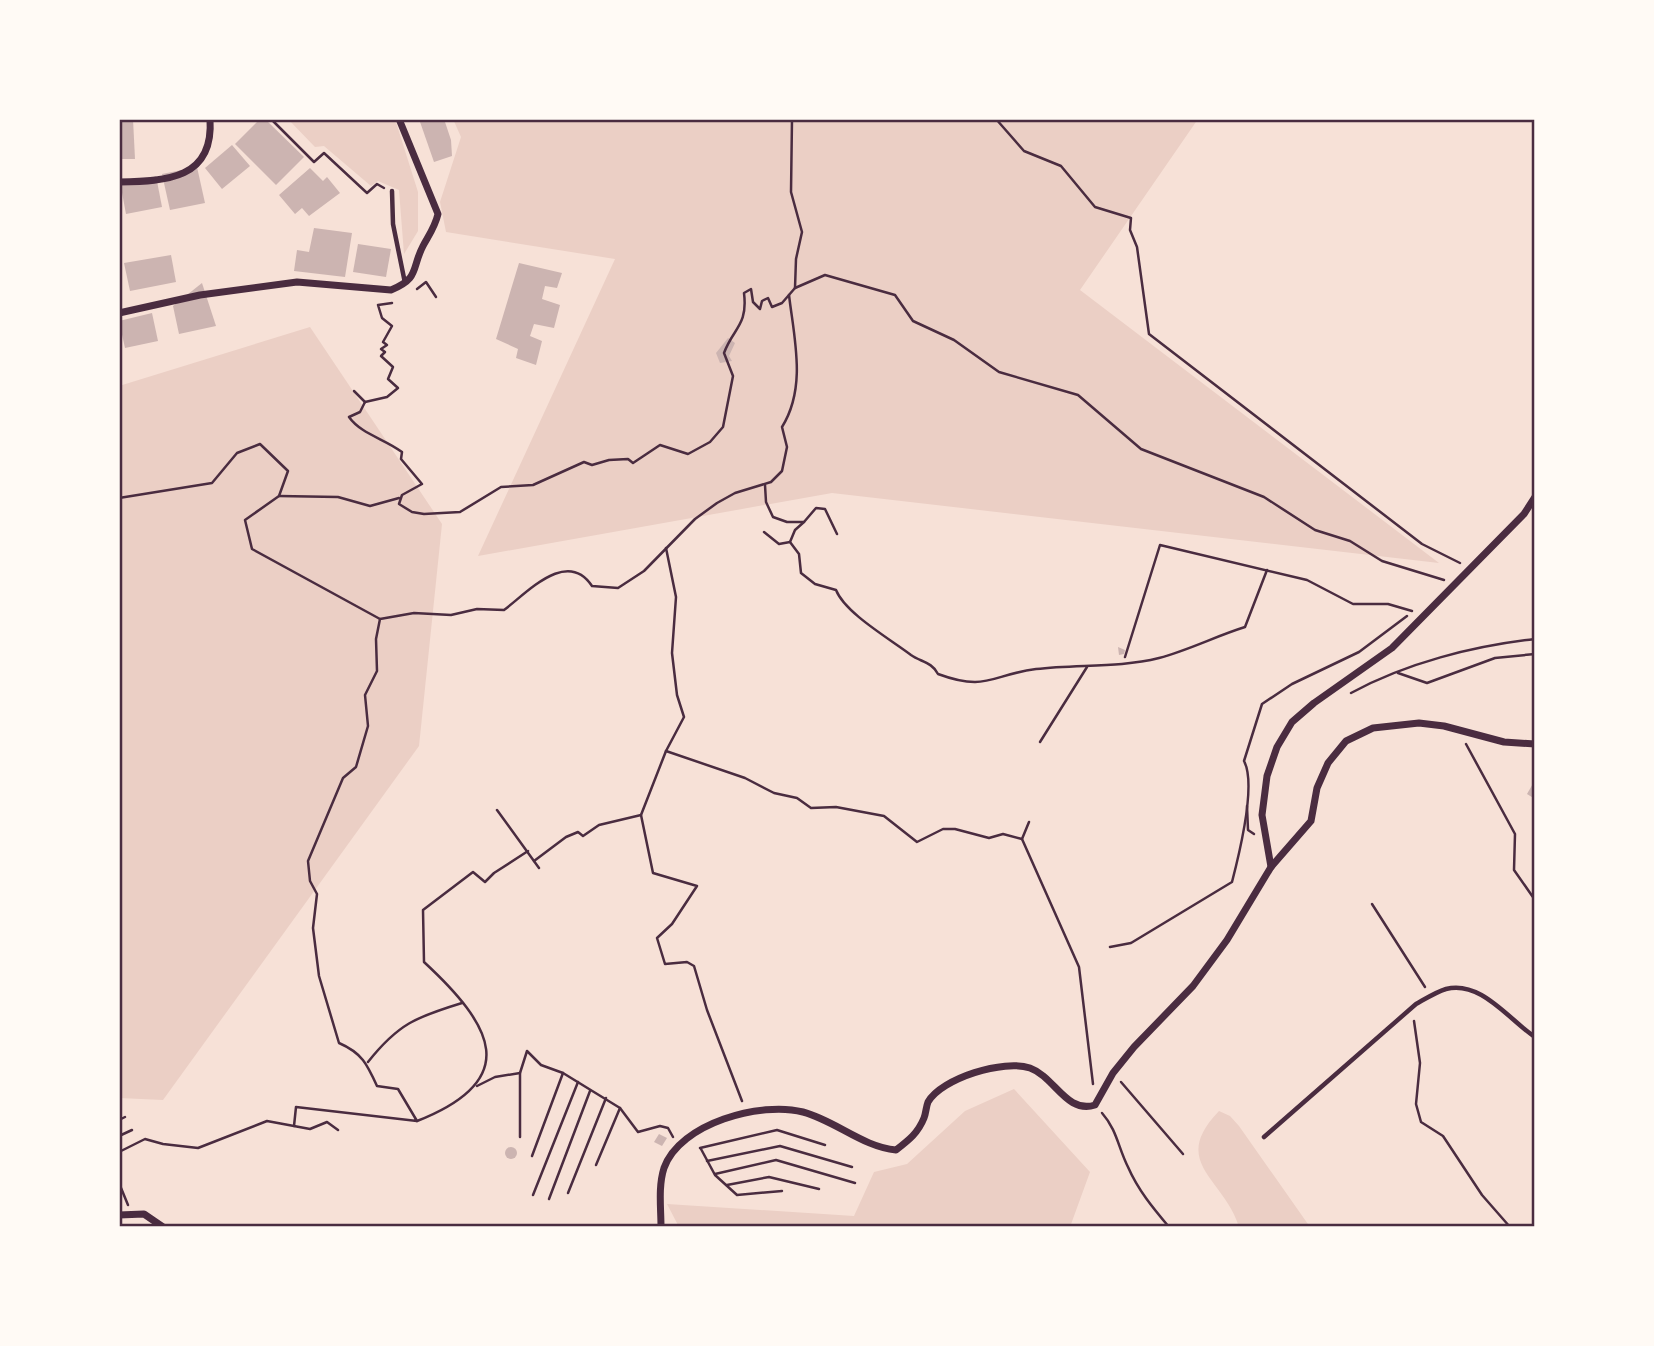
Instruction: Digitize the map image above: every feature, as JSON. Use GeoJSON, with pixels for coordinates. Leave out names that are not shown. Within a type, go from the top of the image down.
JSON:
{"type":"FeatureCollection","features":[{"type":"Feature","properties":{"kind":"street"},"geometry":{"type":"LineString","coordinates":[[119,182],[168,178],[192,169],[208,153],[210,119]]}},
{"type":"Feature","properties":{"kind":"street"},"geometry":{"type":"LineString","coordinates":[[119,313],[200,295],[296,282],[391,290],[405,284],[416,273],[422,248],[435,227],[438,214],[399,119]]}},
{"type":"Feature","properties":{"kind":"street"},"geometry":{"type":"LineString","coordinates":[[1271,867],[1262,815],[1267,776],[1277,747],[1292,722],[1314,703],[1392,648],[1524,514],[1535,496]]}},
{"type":"Feature","properties":{"kind":"street"},"geometry":{"type":"LineString","coordinates":[[661,1227],[660,1195],[665,1168],[678,1146],[692,1133],[713,1123],[774,1109],[803,1112],[851,1133],[876,1148],[897,1150],[916,1135],[928,1103],[943,1086],[983,1070],[1019,1064],[1038,1071],[1073,1105],[1084,1108],[1095,1105],[1113,1073],[1193,986],[1227,940],[1271,867],[1311,821],[1317,788],[1328,762],[1346,741],[1373,728],[1419,723],[1504,742],[1535,744]]}},
{"type":"Feature","properties":{"kind":"street"},"geometry":{"type":"LineString","coordinates":[[119,1215],[144,1214],[163,1227]]}},
{"type":"Feature","properties":{"kind":"lane"},"geometry":{"type":"LineString","coordinates":[[392,191],[393,224],[405,284]]}},
{"type":"Feature","properties":{"kind":"lane"},"geometry":{"type":"LineString","coordinates":[[1264,1137],[1416,1004],[1445,989],[1462,987],[1482,995],[1535,1037]]}},
{"type":"Feature","properties":{"kind":"path"},"geometry":{"type":"LineString","coordinates":[[271,119],[314,162],[324,153],[367,192],[377,184],[392,191]]}},
{"type":"Feature","properties":{"kind":"path"},"geometry":{"type":"LineString","coordinates":[[792,119],[791,192],[802,232],[796,259],[795,288]]}},
{"type":"Feature","properties":{"kind":"path"},"geometry":{"type":"LineString","coordinates":[[996,119],[1024,151],[1061,166],[1095,206],[1131,218],[1130,230],[1137,247],[1149,334],[1422,544],[1456,559],[1468,570]]}},
{"type":"Feature","properties":{"kind":"path"},"geometry":{"type":"LineString","coordinates":[[399,498],[399,504],[412,512],[460,512],[501,487],[533,485],[584,462],[592,465],[609,460],[628,459],[633,463],[660,446],[688,454],[710,442],[723,427],[733,376],[724,353],[739,330],[746,308],[747,289],[751,289],[753,302],[761,309],[762,301],[768,298],[772,307],[795,288],[825,275],[895,295],[913,321],[954,340],[999,372],[1078,395],[1141,449],[1264,497],[1315,530],[1350,541],[1382,561],[1454,583]]}},
{"type":"Feature","properties":{"kind":"path"},"geometry":{"type":"LineString","coordinates":[[405,284],[412,293],[426,282],[436,297]]}},
{"type":"Feature","properties":{"kind":"path"},"geometry":{"type":"LineString","coordinates":[[365,402],[387,397],[398,388],[388,379],[393,367],[381,356],[385,352],[381,349],[387,345],[383,342],[393,326],[383,318],[378,305],[393,302],[391,290]]}},
{"type":"Feature","properties":{"kind":"path"},"geometry":{"type":"LineString","coordinates":[[119,498],[212,483],[237,453],[260,444],[288,471],[279,496],[245,520],[253,549],[380,619],[414,613],[451,615],[477,609],[504,610],[538,581],[569,571],[586,577],[592,586],[618,588],[644,571],[695,519],[717,503],[743,490],[765,485],[782,471],[788,447],[782,427],[790,414],[798,372],[789,295]]}},
{"type":"Feature","properties":{"kind":"path"},"geometry":{"type":"LineString","coordinates":[[354,391],[365,402]]}},
{"type":"Feature","properties":{"kind":"path"},"geometry":{"type":"LineString","coordinates":[[279,496],[338,497],[370,506],[399,498],[422,484],[401,459],[402,452],[377,435],[357,429],[349,417],[360,412],[365,402]]}},
{"type":"Feature","properties":{"kind":"path"},"geometry":{"type":"LineString","coordinates":[[765,485],[766,502],[773,517],[787,522],[804,522]]}},
{"type":"Feature","properties":{"kind":"path"},"geometry":{"type":"LineString","coordinates":[[790,542],[795,530],[816,508],[825,509],[837,534]]}},
{"type":"Feature","properties":{"kind":"path"},"geometry":{"type":"LineString","coordinates":[[764,532],[779,544],[790,542]]}},
{"type":"Feature","properties":{"kind":"path"},"geometry":{"type":"LineString","coordinates":[[790,542],[799,554],[802,573],[815,584],[836,590],[840,599],[871,626],[913,656],[934,666],[938,674],[978,684],[1017,671],[1087,667],[1161,657],[1182,648],[1203,644],[1245,626],[1266,570]]}},
{"type":"Feature","properties":{"kind":"path"},"geometry":{"type":"LineString","coordinates":[[1125,657],[1160,545],[1307,580],[1353,604],[1403,606],[1423,619]]}},
{"type":"Feature","properties":{"kind":"path"},"geometry":{"type":"LineString","coordinates":[[666,548],[676,597],[672,653],[677,695],[684,717],[666,751],[641,815],[653,873],[697,886],[672,924],[657,938],[665,964],[687,962],[694,966],[747,1114]]}},
{"type":"Feature","properties":{"kind":"path"},"geometry":{"type":"LineString","coordinates":[[380,619],[376,639],[377,671],[365,695],[368,726],[356,767],[342,778],[308,861],[310,881],[317,894],[313,928],[319,976],[339,1043],[355,1050],[368,1062],[377,1086],[398,1089],[416,1121]]}},
{"type":"Feature","properties":{"kind":"path"},"geometry":{"type":"LineString","coordinates":[[1343,697],[1383,676],[1485,645],[1535,639]]}},
{"type":"Feature","properties":{"kind":"path"},"geometry":{"type":"LineString","coordinates":[[1398,673],[1427,683],[1495,658],[1535,654]]}},
{"type":"Feature","properties":{"kind":"path"},"geometry":{"type":"LineString","coordinates":[[1040,742],[1087,667]]}},
{"type":"Feature","properties":{"kind":"path"},"geometry":{"type":"LineString","coordinates":[[1459,731],[1514,834],[1514,870],[1535,900]]}},
{"type":"Feature","properties":{"kind":"path"},"geometry":{"type":"LineString","coordinates":[[666,751],[745,778],[774,793],[797,798],[811,808],[836,807],[884,816],[917,842],[943,829],[956,829],[989,838],[1003,834],[1022,839]]}},
{"type":"Feature","properties":{"kind":"path"},"geometry":{"type":"LineString","coordinates":[[497,810],[539,868]]}},
{"type":"Feature","properties":{"kind":"path"},"geometry":{"type":"LineString","coordinates":[[534,861],[566,837],[578,832],[583,836],[599,825],[641,815]]}},
{"type":"Feature","properties":{"kind":"path"},"geometry":{"type":"LineString","coordinates":[[1029,822],[1022,839],[1079,967],[1095,1105]]}},
{"type":"Feature","properties":{"kind":"path"},"geometry":{"type":"LineString","coordinates":[[476,1087],[488,1063],[487,1041],[461,1003],[424,961],[423,910],[473,872],[485,883],[494,873],[528,851]]}},
{"type":"Feature","properties":{"kind":"path"},"geometry":{"type":"LineString","coordinates":[[1372,904],[1426,987],[1412,998],[1416,1004]]}},
{"type":"Feature","properties":{"kind":"path"},"geometry":{"type":"LineString","coordinates":[[368,1062],[386,1040],[418,1016],[461,1003]]}},
{"type":"Feature","properties":{"kind":"path"},"geometry":{"type":"LineString","coordinates":[[1412,1010],[1420,1063],[1416,1104],[1421,1122],[1443,1136],[1482,1195],[1510,1227]]}},
{"type":"Feature","properties":{"kind":"path"},"geometry":{"type":"LineString","coordinates":[[520,1137],[520,1073],[527,1051],[541,1065],[564,1073],[620,1108],[638,1132],[660,1126],[668,1128],[678,1146]]}},
{"type":"Feature","properties":{"kind":"path"},"geometry":{"type":"LineString","coordinates":[[294,1126],[296,1107],[416,1121],[444,1110],[495,1077],[520,1073]]}},
{"type":"Feature","properties":{"kind":"path"},"geometry":{"type":"LineString","coordinates":[[533,1156],[564,1073]]}},
{"type":"Feature","properties":{"kind":"path"},"geometry":{"type":"LineString","coordinates":[[1113,1073],[1183,1154]]}},
{"type":"Feature","properties":{"kind":"path"},"geometry":{"type":"LineString","coordinates":[[533,1195],[578,1082]]}},
{"type":"Feature","properties":{"kind":"path"},"geometry":{"type":"LineString","coordinates":[[549,1199],[590,1091]]}},
{"type":"Feature","properties":{"kind":"path"},"geometry":{"type":"LineString","coordinates":[[568,1193],[606,1098]]}},
{"type":"Feature","properties":{"kind":"path"},"geometry":{"type":"LineString","coordinates":[[596,1165],[620,1108]]}},
{"type":"Feature","properties":{"kind":"path"},"geometry":{"type":"LineString","coordinates":[[119,1120],[125,1117]]}},
{"type":"Feature","properties":{"kind":"path"},"geometry":{"type":"LineString","coordinates":[[119,1152],[145,1139],[198,1148],[267,1121],[310,1129],[327,1122],[338,1130]]}},
{"type":"Feature","properties":{"kind":"path"},"geometry":{"type":"LineString","coordinates":[[1109,1121],[1142,1194],[1169,1227]]}},
{"type":"Feature","properties":{"kind":"path"},"geometry":{"type":"LineString","coordinates":[[119,1136],[132,1129]]}},
{"type":"Feature","properties":{"kind":"path"},"geometry":{"type":"LineString","coordinates":[[700,1148],[777,1130],[825,1144]]}},
{"type":"Feature","properties":{"kind":"path"},"geometry":{"type":"LineString","coordinates":[[692,1133],[715,1174],[737,1195],[782,1191]]}},
{"type":"Feature","properties":{"kind":"path"},"geometry":{"type":"LineString","coordinates":[[707,1161],[780,1146],[852,1167]]}},
{"type":"Feature","properties":{"kind":"path"},"geometry":{"type":"LineString","coordinates":[[715,1174],[776,1160],[855,1183]]}},
{"type":"Feature","properties":{"kind":"path"},"geometry":{"type":"LineString","coordinates":[[727,1185],[769,1177],[819,1189]]}},
{"type":"Feature","properties":{"kind":"path"},"geometry":{"type":"LineString","coordinates":[[119,1182],[131,1215]]}},
{"type":"Feature","properties":{"kind":"shaded area"},"geometry":{"type":"Polygon","coordinates":[[[288,119],[395,119],[418,192],[418,231],[404,254],[399,190],[378,181],[371,186],[324,146],[315,147],[288,119]]]}},
{"type":"Feature","properties":{"kind":"shaded area"},"geometry":{"type":"Polygon","coordinates":[[[453,119],[1198,119],[1080,290],[1439,563],[832,493],[478,556],[615,259],[446,232],[440,202],[461,137],[453,119]]]}},
{"type":"Feature","properties":{"kind":"shaded area"},"geometry":{"type":"Polygon","coordinates":[[[310,327],[442,524],[419,746],[163,1100],[119,1098],[119,386],[310,327]]]}},
{"type":"Feature","properties":{"kind":"shaded area"},"geometry":{"type":"Polygon","coordinates":[[[1014,1089],[1090,1172],[1070,1227],[679,1227],[667,1204],[854,1216],[874,1172],[907,1164],[965,1111],[1014,1089]]]}},
{"type":"Feature","properties":{"kind":"shaded area"},"geometry":{"type":"Polygon","coordinates":[[[1219,1111],[1230,1116],[1239,1126],[1310,1227],[1239,1227],[1232,1210],[1199,1158],[1199,1144],[1205,1129],[1219,1111]]]}},
{"type":"Feature","properties":{"kind":"building"},"geometry":{"type":"Polygon","coordinates":[[[119,119],[133,119],[135,159],[119,159],[119,119]]]}},
{"type":"Feature","properties":{"kind":"building"},"geometry":{"type":"Polygon","coordinates":[[[260,119],[265,119],[304,157],[276,185],[235,144],[260,119]]]}},
{"type":"Feature","properties":{"kind":"building"},"geometry":{"type":"Polygon","coordinates":[[[419,119],[444,119],[451,140],[452,156],[434,162],[419,119]]]}},
{"type":"Feature","properties":{"kind":"building"},"geometry":{"type":"Polygon","coordinates":[[[232,145],[250,166],[222,189],[205,168],[232,145]]]}},
{"type":"Feature","properties":{"kind":"building"},"geometry":{"type":"Polygon","coordinates":[[[197,167],[205,203],[170,210],[162,174],[197,167]]]}},
{"type":"Feature","properties":{"kind":"building"},"geometry":{"type":"Polygon","coordinates":[[[310,168],[323,181],[327,177],[340,193],[309,216],[302,208],[295,214],[279,195],[310,168]]]}},
{"type":"Feature","properties":{"kind":"building"},"geometry":{"type":"Polygon","coordinates":[[[156,176],[162,207],[126,214],[120,182],[156,176]]]}},
{"type":"Feature","properties":{"kind":"building"},"geometry":{"type":"Polygon","coordinates":[[[314,228],[352,233],[345,277],[294,271],[297,250],[309,252],[314,228]]]}},
{"type":"Feature","properties":{"kind":"building"},"geometry":{"type":"Polygon","coordinates":[[[358,244],[391,249],[386,277],[353,272],[358,244]]]}},
{"type":"Feature","properties":{"kind":"building"},"geometry":{"type":"Polygon","coordinates":[[[171,255],[176,282],[130,291],[124,263],[171,255]]]}},
{"type":"Feature","properties":{"kind":"building"},"geometry":{"type":"Polygon","coordinates":[[[519,263],[562,273],[557,288],[545,286],[542,299],[560,305],[554,328],[534,324],[530,336],[542,341],[536,365],[516,358],[518,349],[496,339],[519,263]]]}},
{"type":"Feature","properties":{"kind":"building"},"geometry":{"type":"Polygon","coordinates":[[[202,283],[216,326],[179,334],[173,306],[202,283]]]}},
{"type":"Feature","properties":{"kind":"building"},"geometry":{"type":"Polygon","coordinates":[[[152,313],[158,341],[125,348],[119,321],[152,313]]]}},
{"type":"Feature","properties":{"kind":"building"},"geometry":{"type":"Polygon","coordinates":[[[728,338],[735,343],[729,356],[732,361],[720,363],[716,353],[728,338]]]}},
{"type":"Feature","properties":{"kind":"building"},"geometry":{"type":"Polygon","coordinates":[[[1118,647],[1125,650],[1124,654],[1119,655],[1118,647]]]}},
{"type":"Feature","properties":{"kind":"building"},"geometry":{"type":"Polygon","coordinates":[[[1535,780],[1535,799],[1527,794],[1535,780]]]}},
{"type":"Feature","properties":{"kind":"building"},"geometry":{"type":"Polygon","coordinates":[[[659,1134],[667,1138],[662,1146],[654,1142],[659,1134]]]}},
{"type":"Feature","properties":{"kind":"building"},"geometry":{"type":"Polygon","coordinates":[[[511,1147],[517,1153],[511,1159],[505,1153],[511,1147]]]}}]}
